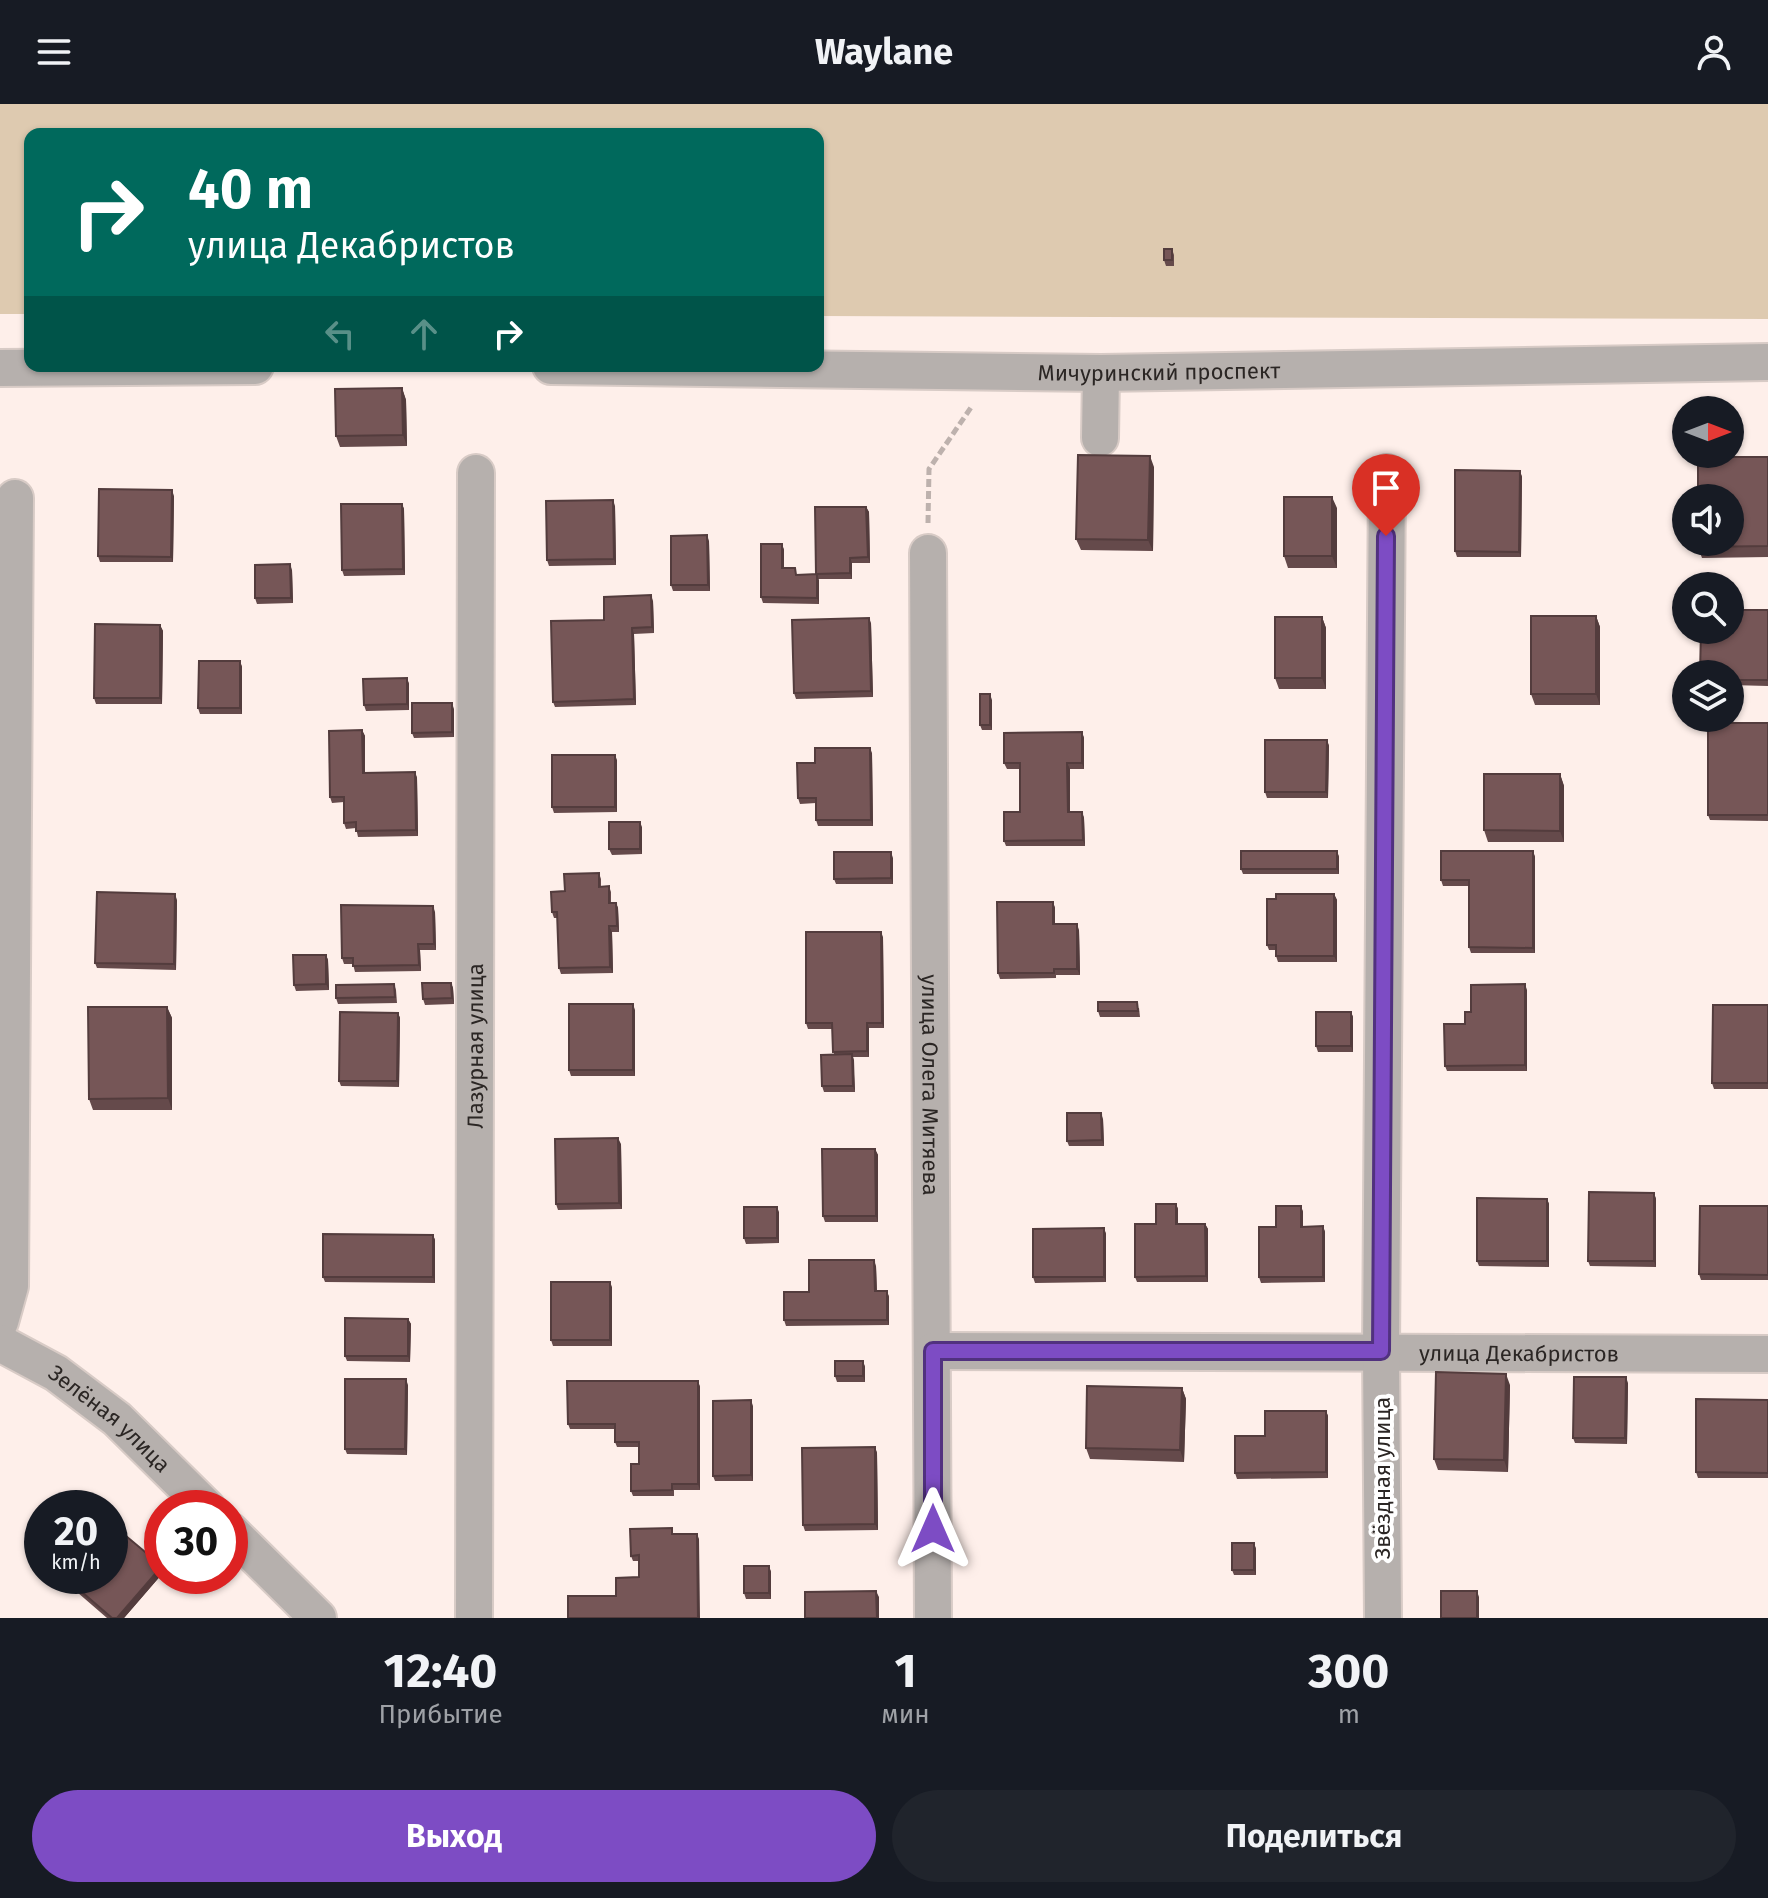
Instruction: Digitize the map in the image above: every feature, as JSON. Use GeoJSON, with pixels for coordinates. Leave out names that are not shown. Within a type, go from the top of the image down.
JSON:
{"type":"FeatureCollection","features":[{"type":"Feature","properties":{"kind":"street","name":"Мичуринский проспект"},"geometry":{"type":"LineString","coordinates":[[824,370],[1101,373],[1768,362]]}},
{"type":"Feature","properties":{"kind":"street"},"geometry":{"type":"LineString","coordinates":[[0,368],[24,368]]}},
{"type":"Feature","properties":{"kind":"street"},"geometry":{"type":"LineString","coordinates":[[1100,438],[1101,373]]}},
{"type":"Feature","properties":{"kind":"street","name":"Лазурная улица"},"geometry":{"type":"LineString","coordinates":[[474,1618],[476,473]]}},
{"type":"Feature","properties":{"kind":"street","name":"Звёздная улица"},"geometry":{"type":"LineString","coordinates":[[1383,1618],[1381,1351],[1387,473]]}},
{"type":"Feature","properties":{"kind":"street"},"geometry":{"type":"LineString","coordinates":[[0,1322],[10,1286],[15,498]]}},
{"type":"Feature","properties":{"kind":"street","name":"улица Олега Митяева"},"geometry":{"type":"LineString","coordinates":[[928,553],[933,1618]]}},
{"type":"Feature","properties":{"kind":"street","name":"Зелёная улица"},"geometry":{"type":"LineString","coordinates":[[0,1343],[56,1373],[117,1419],[189,1490]]}},
{"type":"Feature","properties":{"kind":"street","name":"улица Декабристов"},"geometry":{"type":"LineString","coordinates":[[933,1351],[1768,1354]]}},
{"type":"Feature","properties":{"kind":"street"},"geometry":{"type":"LineString","coordinates":[[248,1549],[318,1618]]}},
{"type":"Feature","properties":{"kind":"path"},"geometry":{"type":"LineString","coordinates":[[928,553],[929,469],[994,372]]}},
{"type":"Feature","properties":{"kind":"shaded area"},"geometry":{"type":"Polygon","coordinates":[[[0,104],[1768,104],[1768,319],[824,316],[824,128],[24,128],[24,314],[0,314],[0,104]]]}},
{"type":"Feature","properties":{"kind":"building"},"geometry":{"type":"Polygon","coordinates":[[[1164,249],[1172,249],[1172,260],[1164,260],[1164,249]]]}},
{"type":"Feature","properties":{"kind":"building"},"geometry":{"type":"Polygon","coordinates":[[[402,388],[403,435],[336,436],[335,389],[402,388]]]}},
{"type":"Feature","properties":{"kind":"building"},"geometry":{"type":"Polygon","coordinates":[[[1078,455],[1150,456],[1148,540],[1076,539],[1078,455]]]}},
{"type":"Feature","properties":{"kind":"building"},"geometry":{"type":"Polygon","coordinates":[[[1744,457],[1768,457],[1768,546],[1744,546],[1744,484],[1698,484],[1698,468],[1744,468],[1744,457]]]}},
{"type":"Feature","properties":{"kind":"building"},"geometry":{"type":"Polygon","coordinates":[[[1455,470],[1520,471],[1519,552],[1455,551],[1455,470]]]}},
{"type":"Feature","properties":{"kind":"building"},"geometry":{"type":"Polygon","coordinates":[[[99,489],[172,490],[171,557],[98,556],[99,489]]]}},
{"type":"Feature","properties":{"kind":"building"},"geometry":{"type":"Polygon","coordinates":[[[1284,497],[1332,497],[1332,556],[1284,556],[1284,497]]]}},
{"type":"Feature","properties":{"kind":"building"},"geometry":{"type":"Polygon","coordinates":[[[613,500],[614,559],[547,560],[546,501],[613,500]]]}},
{"type":"Feature","properties":{"kind":"building"},"geometry":{"type":"Polygon","coordinates":[[[341,504],[402,504],[403,569],[342,570],[341,504]]]}},
{"type":"Feature","properties":{"kind":"building"},"geometry":{"type":"Polygon","coordinates":[[[815,507],[866,507],[868,557],[850,558],[850,573],[816,574],[815,507]]]}},
{"type":"Feature","properties":{"kind":"building"},"geometry":{"type":"Polygon","coordinates":[[[707,535],[708,585],[671,585],[671,536],[707,535]]]}},
{"type":"Feature","properties":{"kind":"building"},"geometry":{"type":"Polygon","coordinates":[[[761,544],[782,544],[782,568],[795,568],[796,575],[817,574],[817,598],[761,597],[761,544]]]}},
{"type":"Feature","properties":{"kind":"building"},"geometry":{"type":"Polygon","coordinates":[[[290,564],[291,598],[255,598],[255,565],[290,564]]]}},
{"type":"Feature","properties":{"kind":"building"},"geometry":{"type":"Polygon","coordinates":[[[651,595],[652,627],[632,628],[634,699],[553,702],[551,621],[604,620],[604,597],[651,595]]]}},
{"type":"Feature","properties":{"kind":"building"},"geometry":{"type":"Polygon","coordinates":[[[1744,610],[1768,610],[1768,680],[1744,680],[1744,660],[1700,660],[1701,644],[1744,644],[1744,610]]]}},
{"type":"Feature","properties":{"kind":"building"},"geometry":{"type":"Polygon","coordinates":[[[1531,616],[1596,616],[1596,694],[1531,694],[1531,616]]]}},
{"type":"Feature","properties":{"kind":"building"},"geometry":{"type":"Polygon","coordinates":[[[1275,617],[1322,617],[1322,678],[1275,678],[1275,617]]]}},
{"type":"Feature","properties":{"kind":"building"},"geometry":{"type":"Polygon","coordinates":[[[869,618],[871,691],[794,693],[792,620],[869,618]]]}},
{"type":"Feature","properties":{"kind":"building"},"geometry":{"type":"Polygon","coordinates":[[[95,624],[160,625],[160,698],[94,698],[95,624]]]}},
{"type":"Feature","properties":{"kind":"building"},"geometry":{"type":"Polygon","coordinates":[[[199,661],[240,661],[240,708],[198,708],[199,661]]]}},
{"type":"Feature","properties":{"kind":"building"},"geometry":{"type":"Polygon","coordinates":[[[407,678],[407,704],[364,705],[363,679],[407,678]]]}},
{"type":"Feature","properties":{"kind":"building"},"geometry":{"type":"Polygon","coordinates":[[[980,694],[990,694],[990,725],[980,725],[980,694]]]}},
{"type":"Feature","properties":{"kind":"building"},"geometry":{"type":"Polygon","coordinates":[[[412,703],[452,703],[452,732],[412,733],[412,703]]]}},
{"type":"Feature","properties":{"kind":"building"},"geometry":{"type":"Polygon","coordinates":[[[1744,723],[1768,723],[1768,815],[1708,815],[1708,732],[1744,732],[1744,723]]]}},
{"type":"Feature","properties":{"kind":"building"},"geometry":{"type":"Polygon","coordinates":[[[362,730],[363,773],[415,772],[416,830],[356,831],[356,822],[344,823],[344,797],[330,797],[329,731],[362,730]]]}},
{"type":"Feature","properties":{"kind":"building"},"geometry":{"type":"Polygon","coordinates":[[[1082,732],[1082,763],[1067,763],[1068,812],[1082,812],[1083,840],[1004,841],[1004,812],[1020,812],[1020,763],[1004,763],[1004,733],[1082,732]]]}},
{"type":"Feature","properties":{"kind":"building"},"geometry":{"type":"Polygon","coordinates":[[[1265,740],[1327,740],[1326,792],[1265,792],[1265,740]]]}},
{"type":"Feature","properties":{"kind":"building"},"geometry":{"type":"Polygon","coordinates":[[[815,748],[870,748],[871,820],[816,820],[816,798],[798,798],[797,763],[815,763],[815,748]]]}},
{"type":"Feature","properties":{"kind":"building"},"geometry":{"type":"Polygon","coordinates":[[[552,755],[615,755],[615,807],[552,807],[552,755]]]}},
{"type":"Feature","properties":{"kind":"building"},"geometry":{"type":"Polygon","coordinates":[[[1484,774],[1560,774],[1560,831],[1484,830],[1484,774]]]}},
{"type":"Feature","properties":{"kind":"building"},"geometry":{"type":"Polygon","coordinates":[[[609,822],[640,822],[640,849],[609,849],[609,822]]]}},
{"type":"Feature","properties":{"kind":"building"},"geometry":{"type":"Polygon","coordinates":[[[1241,851],[1337,851],[1337,869],[1241,869],[1241,851]]]}},
{"type":"Feature","properties":{"kind":"building"},"geometry":{"type":"Polygon","coordinates":[[[1441,851],[1533,851],[1533,948],[1469,947],[1469,880],[1441,880],[1441,851]]]}},
{"type":"Feature","properties":{"kind":"building"},"geometry":{"type":"Polygon","coordinates":[[[834,852],[891,852],[891,878],[834,879],[834,852]]]}},
{"type":"Feature","properties":{"kind":"building"},"geometry":{"type":"Polygon","coordinates":[[[599,873],[599,887],[609,886],[609,903],[616,903],[617,926],[609,926],[610,967],[559,968],[557,912],[552,912],[551,892],[565,891],[564,874],[599,873]]]}},
{"type":"Feature","properties":{"kind":"building"},"geometry":{"type":"Polygon","coordinates":[[[97,892],[175,894],[174,964],[95,963],[97,892]]]}},
{"type":"Feature","properties":{"kind":"building"},"geometry":{"type":"Polygon","coordinates":[[[1276,894],[1334,894],[1334,956],[1276,956],[1276,945],[1267,945],[1267,899],[1276,899],[1276,894]]]}},
{"type":"Feature","properties":{"kind":"building"},"geometry":{"type":"Polygon","coordinates":[[[997,902],[1053,902],[1053,924],[1077,924],[1077,969],[1054,969],[1054,973],[998,973],[997,902]]]}},
{"type":"Feature","properties":{"kind":"building"},"geometry":{"type":"Polygon","coordinates":[[[341,905],[433,906],[434,944],[418,944],[419,965],[353,966],[353,958],[342,958],[341,905]]]}},
{"type":"Feature","properties":{"kind":"building"},"geometry":{"type":"Polygon","coordinates":[[[806,932],[881,932],[882,1023],[867,1023],[867,1051],[833,1052],[832,1023],[806,1023],[806,932]]]}},
{"type":"Feature","properties":{"kind":"building"},"geometry":{"type":"Polygon","coordinates":[[[293,955],[326,955],[326,984],[294,985],[293,955]]]}},
{"type":"Feature","properties":{"kind":"building"},"geometry":{"type":"Polygon","coordinates":[[[422,983],[451,983],[452,998],[423,999],[422,983]]]}},
{"type":"Feature","properties":{"kind":"building"},"geometry":{"type":"Polygon","coordinates":[[[394,984],[395,997],[336,998],[336,985],[394,984]]]}},
{"type":"Feature","properties":{"kind":"building"},"geometry":{"type":"Polygon","coordinates":[[[1525,984],[1525,1065],[1445,1066],[1444,1024],[1465,1024],[1465,1012],[1471,1012],[1471,985],[1525,984]]]}},
{"type":"Feature","properties":{"kind":"building"},"geometry":{"type":"Polygon","coordinates":[[[1098,1002],[1137,1002],[1138,1011],[1098,1011],[1098,1002]]]}},
{"type":"Feature","properties":{"kind":"building"},"geometry":{"type":"Polygon","coordinates":[[[569,1004],[633,1004],[633,1070],[569,1070],[569,1004]]]}},
{"type":"Feature","properties":{"kind":"building"},"geometry":{"type":"Polygon","coordinates":[[[1713,1005],[1768,1005],[1768,1083],[1712,1083],[1713,1005]]]}},
{"type":"Feature","properties":{"kind":"building"},"geometry":{"type":"Polygon","coordinates":[[[88,1007],[167,1007],[168,1098],[89,1099],[88,1007]]]}},
{"type":"Feature","properties":{"kind":"building"},"geometry":{"type":"Polygon","coordinates":[[[340,1012],[398,1013],[397,1081],[339,1081],[340,1012]]]}},
{"type":"Feature","properties":{"kind":"building"},"geometry":{"type":"Polygon","coordinates":[[[1316,1012],[1351,1012],[1351,1046],[1316,1046],[1316,1012]]]}},
{"type":"Feature","properties":{"kind":"building"},"geometry":{"type":"Polygon","coordinates":[[[852,1054],[853,1086],[822,1086],[821,1055],[852,1054]]]}},
{"type":"Feature","properties":{"kind":"building"},"geometry":{"type":"Polygon","coordinates":[[[1067,1113],[1101,1113],[1102,1140],[1067,1141],[1067,1113]]]}},
{"type":"Feature","properties":{"kind":"building"},"geometry":{"type":"Polygon","coordinates":[[[618,1138],[619,1203],[556,1204],[555,1139],[618,1138]]]}},
{"type":"Feature","properties":{"kind":"building"},"geometry":{"type":"Polygon","coordinates":[[[822,1149],[875,1149],[876,1216],[823,1216],[822,1149]]]}},
{"type":"Feature","properties":{"kind":"building"},"geometry":{"type":"Polygon","coordinates":[[[1589,1192],[1654,1193],[1654,1261],[1588,1261],[1589,1192]]]}},
{"type":"Feature","properties":{"kind":"building"},"geometry":{"type":"Polygon","coordinates":[[[1477,1198],[1547,1199],[1547,1261],[1477,1261],[1477,1198]]]}},
{"type":"Feature","properties":{"kind":"building"},"geometry":{"type":"Polygon","coordinates":[[[1156,1204],[1176,1204],[1176,1224],[1205,1224],[1206,1276],[1135,1277],[1135,1224],[1156,1224],[1156,1204]]]}},
{"type":"Feature","properties":{"kind":"building"},"geometry":{"type":"Polygon","coordinates":[[[1276,1206],[1301,1206],[1301,1227],[1323,1226],[1323,1277],[1259,1277],[1259,1227],[1276,1227],[1276,1206]]]}},
{"type":"Feature","properties":{"kind":"building"},"geometry":{"type":"Polygon","coordinates":[[[1700,1206],[1768,1206],[1768,1275],[1699,1274],[1700,1206]]]}},
{"type":"Feature","properties":{"kind":"building"},"geometry":{"type":"Polygon","coordinates":[[[744,1207],[777,1207],[777,1238],[744,1238],[744,1207]]]}},
{"type":"Feature","properties":{"kind":"building"},"geometry":{"type":"Polygon","coordinates":[[[1104,1228],[1104,1277],[1033,1277],[1033,1229],[1104,1228]]]}},
{"type":"Feature","properties":{"kind":"building"},"geometry":{"type":"Polygon","coordinates":[[[323,1234],[433,1235],[433,1277],[323,1277],[323,1234]]]}},
{"type":"Feature","properties":{"kind":"building"},"geometry":{"type":"Polygon","coordinates":[[[809,1260],[874,1260],[875,1291],[887,1291],[887,1320],[784,1320],[784,1292],[809,1292],[809,1260]]]}},
{"type":"Feature","properties":{"kind":"building"},"geometry":{"type":"Polygon","coordinates":[[[551,1282],[610,1282],[610,1340],[551,1340],[551,1282]]]}},
{"type":"Feature","properties":{"kind":"building"},"geometry":{"type":"Polygon","coordinates":[[[345,1318],[408,1319],[408,1356],[345,1356],[345,1318]]]}},
{"type":"Feature","properties":{"kind":"building"},"geometry":{"type":"Polygon","coordinates":[[[835,1361],[863,1361],[863,1376],[835,1376],[835,1361]]]}},
{"type":"Feature","properties":{"kind":"building"},"geometry":{"type":"Polygon","coordinates":[[[1436,1372],[1506,1374],[1504,1460],[1434,1459],[1436,1372]]]}},
{"type":"Feature","properties":{"kind":"building"},"geometry":{"type":"Polygon","coordinates":[[[1574,1377],[1626,1377],[1625,1438],[1573,1438],[1574,1377]]]}},
{"type":"Feature","properties":{"kind":"building"},"geometry":{"type":"Polygon","coordinates":[[[345,1379],[406,1379],[405,1449],[345,1449],[345,1379]]]}},
{"type":"Feature","properties":{"kind":"building"},"geometry":{"type":"Polygon","coordinates":[[[567,1381],[698,1381],[698,1484],[672,1484],[672,1490],[631,1491],[631,1464],[639,1464],[639,1442],[615,1442],[615,1424],[568,1424],[567,1381]]]}},
{"type":"Feature","properties":{"kind":"building"},"geometry":{"type":"Polygon","coordinates":[[[1087,1386],[1182,1388],[1180,1450],[1086,1448],[1087,1386]]]}},
{"type":"Feature","properties":{"kind":"building"},"geometry":{"type":"Polygon","coordinates":[[[1696,1399],[1768,1400],[1768,1473],[1696,1472],[1696,1399]]]}},
{"type":"Feature","properties":{"kind":"building"},"geometry":{"type":"Polygon","coordinates":[[[751,1400],[751,1475],[713,1476],[713,1401],[751,1400]]]}},
{"type":"Feature","properties":{"kind":"building"},"geometry":{"type":"Polygon","coordinates":[[[1265,1411],[1326,1411],[1326,1472],[1235,1473],[1235,1436],[1265,1436],[1265,1411]]]}},
{"type":"Feature","properties":{"kind":"building"},"geometry":{"type":"Polygon","coordinates":[[[875,1447],[875,1524],[803,1525],[802,1448],[875,1447]]]}},
{"type":"Feature","properties":{"kind":"building"},"geometry":{"type":"Polygon","coordinates":[[[672,1528],[672,1534],[697,1534],[698,1618],[568,1618],[568,1596],[616,1596],[616,1578],[639,1577],[639,1555],[631,1556],[630,1529],[672,1528]]]}},
{"type":"Feature","properties":{"kind":"building"},"geometry":{"type":"Polygon","coordinates":[[[128,1538],[144,1551],[144,1587],[117,1618],[112,1618],[84,1594],[128,1594],[128,1538]]]}},
{"type":"Feature","properties":{"kind":"building"},"geometry":{"type":"Polygon","coordinates":[[[1232,1543],[1254,1543],[1254,1570],[1232,1570],[1232,1543]]]}},
{"type":"Feature","properties":{"kind":"building"},"geometry":{"type":"Polygon","coordinates":[[[744,1566],[769,1566],[769,1593],[744,1593],[744,1566]]]}},
{"type":"Feature","properties":{"kind":"building"},"geometry":{"type":"Polygon","coordinates":[[[876,1591],[877,1618],[805,1618],[805,1592],[876,1591]]]}},
{"type":"Feature","properties":{"kind":"building"},"geometry":{"type":"Polygon","coordinates":[[[1441,1591],[1477,1591],[1477,1618],[1441,1618],[1441,1591]]]}},
{"type":"Feature","properties":{"kind":"route"},"geometry":{"type":"LineString","coordinates":[[933,1529],[933,1351],[1381,1351],[1386,536]]}}]}
